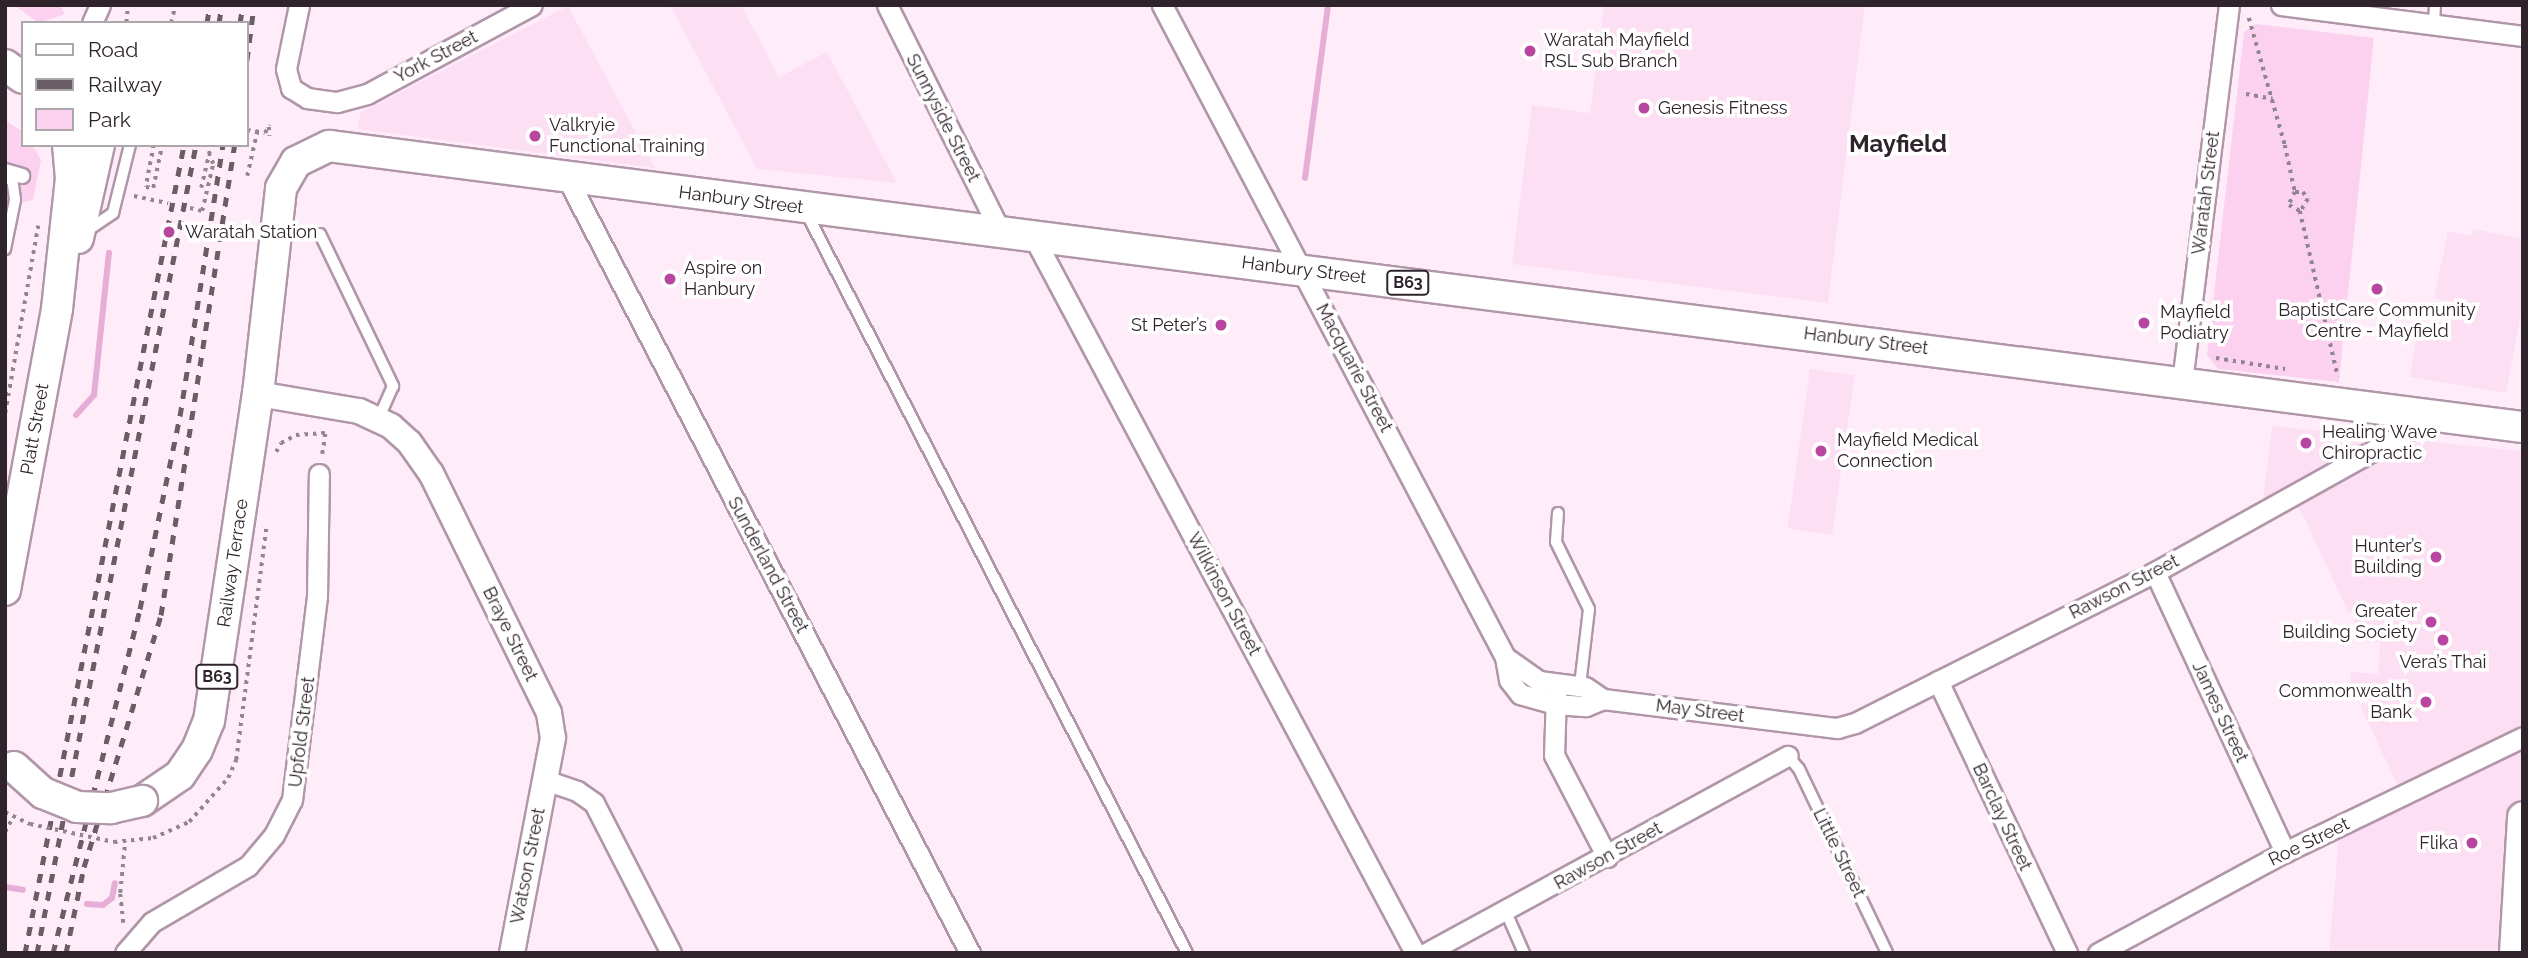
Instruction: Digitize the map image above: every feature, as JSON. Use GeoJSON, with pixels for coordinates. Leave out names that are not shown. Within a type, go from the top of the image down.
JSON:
{"type":"FeatureCollection","features":[{"type":"Feature","properties":{"kind":"main road"},"geometry":{"type":"LineString","coordinates":[[5,42],[21,53]]}},
{"type":"Feature","properties":{"kind":"main road"},"geometry":{"type":"LineString","coordinates":[[5,65],[21,77]]}},
{"type":"Feature","properties":{"kind":"main road","name":"Hanbury Street"},"geometry":{"type":"LineString","coordinates":[[296,162],[312,151],[338,146],[566,178],[2439,413],[2523,426]]}},
{"type":"Feature","properties":{"kind":"main road"},"geometry":{"type":"LineString","coordinates":[[69,147],[78,181]]}},
{"type":"Feature","properties":{"kind":"main road"},"geometry":{"type":"LineString","coordinates":[[76,147],[78,181]]}},
{"type":"Feature","properties":{"kind":"main road"},"geometry":{"type":"LineString","coordinates":[[78,181],[98,147]]}},
{"type":"Feature","properties":{"kind":"main road","name":"Railway Terrace"},"geometry":{"type":"LineString","coordinates":[[10,760],[43,793],[78,807],[110,808],[142,801],[180,775],[197,750],[209,721],[257,394],[279,199],[285,178],[296,162]]}},
{"type":"Feature","properties":{"kind":"main road","name":"Platt Street"},"geometry":{"type":"LineString","coordinates":[[57,309],[79,235],[78,181]]}},
{"type":"Feature","properties":{"kind":"main road","name":"Platt Street"},"geometry":{"type":"LineString","coordinates":[[5,590],[78,181]]}},
{"type":"Feature","properties":{"kind":"main road"},"geometry":{"type":"LineString","coordinates":[[2515,953],[2523,817]]}},
{"type":"Feature","properties":{"kind":"street"},"geometry":{"type":"LineString","coordinates":[[93,21],[101,5]]}},
{"type":"Feature","properties":{"kind":"street","name":"York Street"},"geometry":{"type":"LineString","coordinates":[[299,5],[286,69],[291,88],[307,98],[337,102],[367,94],[532,5]]}},
{"type":"Feature","properties":{"kind":"street","name":"Sunnyside Street"},"geometry":{"type":"LineString","coordinates":[[887,5],[1000,231]]}},
{"type":"Feature","properties":{"kind":"street","name":"Macquarie Street"},"geometry":{"type":"LineString","coordinates":[[1162,5],[1505,657],[1509,680],[1520,694],[1556,694]]}},
{"type":"Feature","properties":{"kind":"street","name":"Waratah Street"},"geometry":{"type":"LineString","coordinates":[[2182,382],[2229,5]]}},
{"type":"Feature","properties":{"kind":"street"},"geometry":{"type":"LineString","coordinates":[[2281,5],[2435,15],[2523,36]]}},
{"type":"Feature","properties":{"kind":"street"},"geometry":{"type":"LineString","coordinates":[[5,171],[22,176]]}},
{"type":"Feature","properties":{"kind":"street","name":"Sunderland Street"},"geometry":{"type":"LineString","coordinates":[[566,178],[970,953]]}},
{"type":"Feature","properties":{"kind":"street","name":"Wilkinson Street"},"geometry":{"type":"LineString","coordinates":[[1034,236],[1415,953]]}},
{"type":"Feature","properties":{"kind":"street","name":"Braye Street"},"geometry":{"type":"LineString","coordinates":[[257,394],[328,404],[379,419],[409,442],[431,472],[549,713],[553,738],[545,780]]}},
{"type":"Feature","properties":{"kind":"street","name":"Rawson Street"},"geometry":{"type":"LineString","coordinates":[[1797,723],[1837,728],[1856,723],[2155,572],[2439,413]]}},
{"type":"Feature","properties":{"kind":"street","name":"Upfold Street"},"geometry":{"type":"LineString","coordinates":[[130,945],[152,922],[248,866],[274,835],[292,800],[317,596],[319,474]]}},
{"type":"Feature","properties":{"kind":"street","name":"James Street"},"geometry":{"type":"LineString","coordinates":[[2155,572],[2286,852]]}},
{"type":"Feature","properties":{"kind":"street","name":"Barclay Street"},"geometry":{"type":"LineString","coordinates":[[1938,681],[2067,953]]}},
{"type":"Feature","properties":{"kind":"street","name":"May Street"},"geometry":{"type":"LineString","coordinates":[[1556,694],[1580,686],[1603,699],[1797,723]]}},
{"type":"Feature","properties":{"kind":"street"},"geometry":{"type":"LineString","coordinates":[[1556,694],[1554,755],[1608,858]]}},
{"type":"Feature","properties":{"kind":"street","name":"May Street"},"geometry":{"type":"LineString","coordinates":[[1556,694],[1586,706],[1603,699]]}},
{"type":"Feature","properties":{"kind":"street","name":"Roe Street"},"geometry":{"type":"LineString","coordinates":[[2098,953],[2286,852],[2523,737]]}},
{"type":"Feature","properties":{"kind":"street","name":"Rawson Street"},"geometry":{"type":"LineString","coordinates":[[1426,953],[1608,858],[1788,756]]}},
{"type":"Feature","properties":{"kind":"street"},"geometry":{"type":"LineString","coordinates":[[545,780],[578,791],[594,803],[671,953]]}},
{"type":"Feature","properties":{"kind":"street","name":"Watson Street"},"geometry":{"type":"LineString","coordinates":[[512,953],[545,780]]}},
{"type":"Feature","properties":{"kind":"lane"},"geometry":{"type":"LineString","coordinates":[[79,235],[113,214],[130,147]]}},
{"type":"Feature","properties":{"kind":"lane"},"geometry":{"type":"LineString","coordinates":[[5,179],[12,178],[15,200],[5,249]]}},
{"type":"Feature","properties":{"kind":"lane"},"geometry":{"type":"LineString","coordinates":[[804,208],[1187,953]]}},
{"type":"Feature","properties":{"kind":"lane"},"geometry":{"type":"LineString","coordinates":[[320,234],[393,386],[379,419]]}},
{"type":"Feature","properties":{"kind":"lane"},"geometry":{"type":"LineString","coordinates":[[1558,513],[1556,542],[1589,609],[1580,686]]}},
{"type":"Feature","properties":{"kind":"lane","name":"Little Street"},"geometry":{"type":"LineString","coordinates":[[1788,756],[1799,769],[1886,953]]}},
{"type":"Feature","properties":{"kind":"lane"},"geometry":{"type":"LineString","coordinates":[[1506,912],[1524,953]]}},
{"type":"Feature","properties":{"kind":"path"},"geometry":{"type":"LineString","coordinates":[[2248,5],[2295,192],[2289,205],[2300,211]]}},
{"type":"Feature","properties":{"kind":"path"},"geometry":{"type":"LineString","coordinates":[[2246,94],[2273,99]]}},
{"type":"Feature","properties":{"kind":"path"},"geometry":{"type":"LineString","coordinates":[[248,130],[265,133],[269,125],[270,136]]}},
{"type":"Feature","properties":{"kind":"path"},"geometry":{"type":"LineString","coordinates":[[247,176],[257,132]]}},
{"type":"Feature","properties":{"kind":"path"},"geometry":{"type":"LineString","coordinates":[[153,188],[146,187],[154,147]]}},
{"type":"Feature","properties":{"kind":"path"},"geometry":{"type":"LineString","coordinates":[[151,200],[162,147]]}},
{"type":"Feature","properties":{"kind":"path"},"geometry":{"type":"LineString","coordinates":[[201,188],[211,147]]}},
{"type":"Feature","properties":{"kind":"path"},"geometry":{"type":"LineString","coordinates":[[190,208],[202,211],[213,164],[209,155]]}},
{"type":"Feature","properties":{"kind":"path"},"geometry":{"type":"LineString","coordinates":[[2295,192],[2308,199],[2300,211],[2338,377],[2325,375]]}},
{"type":"Feature","properties":{"kind":"path"},"geometry":{"type":"LineString","coordinates":[[139,197],[168,203]]}},
{"type":"Feature","properties":{"kind":"path"},"geometry":{"type":"LineString","coordinates":[[5,413],[40,217]]}},
{"type":"Feature","properties":{"kind":"path"},"geometry":{"type":"LineString","coordinates":[[2216,358],[2297,371]]}},
{"type":"Feature","properties":{"kind":"path"},"geometry":{"type":"LineString","coordinates":[[5,812],[30,824]]}},
{"type":"Feature","properties":{"kind":"path"},"geometry":{"type":"LineString","coordinates":[[5,832],[13,817]]}},
{"type":"Feature","properties":{"kind":"path"},"geometry":{"type":"LineString","coordinates":[[125,841],[120,893],[123,923],[130,945]]}},
{"type":"Feature","properties":{"kind":"shaded area"},"geometry":{"type":"Polygon","coordinates":[[[670,5],[741,5],[779,77],[827,52],[897,183],[757,169],[670,5]]]}},
{"type":"Feature","properties":{"kind":"shaded area"},"geometry":{"type":"Polygon","coordinates":[[[1604,5],[1865,5],[1828,303],[1512,264],[1532,105],[1590,113],[1604,5]]]}},
{"type":"Feature","properties":{"kind":"shaded area"},"geometry":{"type":"Polygon","coordinates":[[[568,6],[655,168],[358,129],[360,113],[568,6]]]}},
{"type":"Feature","properties":{"kind":"shaded area"},"geometry":{"type":"Polygon","coordinates":[[[2473,229],[2523,239],[2523,304],[2506,393],[2410,377],[2417,330],[2431,332],[2433,321],[2448,324],[2452,302],[2434,298],[2448,231],[2472,236],[2473,229]]]}},
{"type":"Feature","properties":{"kind":"shaded area","name":"Mayfield Medical Connection"},"geometry":{"type":"Polygon","coordinates":[[[1810,369],[1855,375],[1832,535],[1788,528],[1810,369]]]}},
{"type":"Feature","properties":{"kind":"shaded area"},"geometry":{"type":"Polygon","coordinates":[[[2272,426],[2523,451],[2523,953],[2329,953],[2339,836],[2403,797],[2350,684],[2351,672],[2378,674],[2380,642],[2353,640],[2356,610],[2348,612],[2300,509],[2263,500],[2272,426]]]}},
{"type":"Feature","properties":{"kind":"green space"},"geometry":{"type":"Polygon","coordinates":[[[14,5],[60,5],[65,14],[45,21],[36,21],[14,5]]]}},
{"type":"Feature","properties":{"kind":"green space"},"geometry":{"type":"Polygon","coordinates":[[[2256,24],[2374,38],[2339,382],[2218,369],[2207,355],[2244,32],[2256,24]]]}},
{"type":"Feature","properties":{"kind":"green space"},"geometry":{"type":"Polygon","coordinates":[[[5,120],[21,131],[21,147],[33,147],[41,160],[33,200],[5,206],[5,120]]]}},
{"type":"Feature","properties":{"kind":"waterway"},"geometry":{"type":"LineString","coordinates":[[1305,178],[1328,5]]}},
{"type":"Feature","properties":{"kind":"waterway"},"geometry":{"type":"LineString","coordinates":[[76,415],[94,395],[109,253]]}},
{"type":"Feature","properties":{"kind":"waterway"},"geometry":{"type":"LineString","coordinates":[[87,904],[103,905],[112,898],[115,883]]}},
{"type":"Feature","properties":{"kind":"waterway"},"geometry":{"type":"LineString","coordinates":[[5,887],[23,890]]}},
{"type":"Feature","properties":{"kind":"railway"},"geometry":{"type":"LineString","coordinates":[[207,21],[210,5]]}},
{"type":"Feature","properties":{"kind":"railway"},"geometry":{"type":"LineString","coordinates":[[219,21],[222,5]]}},
{"type":"Feature","properties":{"kind":"railway"},"geometry":{"type":"LineString","coordinates":[[240,21],[243,5]]}},
{"type":"Feature","properties":{"kind":"railway"},"geometry":{"type":"LineString","coordinates":[[248,52],[254,5]]}},
{"type":"Feature","properties":{"kind":"railway"},"geometry":{"type":"LineString","coordinates":[[25,953],[184,147]]}},
{"type":"Feature","properties":{"kind":"railway"},"geometry":{"type":"LineString","coordinates":[[37,953],[196,147]]}},
{"type":"Feature","properties":{"kind":"railway"},"geometry":{"type":"LineString","coordinates":[[53,953],[140,609],[180,416],[223,147]]}},
{"type":"Feature","properties":{"kind":"railway"},"geometry":{"type":"LineString","coordinates":[[66,953],[84,867],[161,615],[235,147]]}},
{"type":"Feature","properties":{"kind":"place","name":"Waratah Mayfield RSL Sub Branch"},"geometry":{"type":"Point","coordinates":[1530,51]}},
{"type":"Feature","properties":{"kind":"place","name":"Genesis Fitness"},"geometry":{"type":"Point","coordinates":[1644,108]}},
{"type":"Feature","properties":{"kind":"place","name":"Valkryie Functional Training"},"geometry":{"type":"Point","coordinates":[535,136]}},
{"type":"Feature","properties":{"kind":"place","name":"Waratah Station"},"geometry":{"type":"Point","coordinates":[169,232]}},
{"type":"Feature","properties":{"kind":"place","name":"Aspire on Hanbury"},"geometry":{"type":"Point","coordinates":[670,279]}},
{"type":"Feature","properties":{"kind":"place","name":"BaptistCare Community Centre - Mayfield"},"geometry":{"type":"Point","coordinates":[2377,289]}},
{"type":"Feature","properties":{"kind":"place","name":"Mayfield Podiatry"},"geometry":{"type":"Point","coordinates":[2144,323]}},
{"type":"Feature","properties":{"kind":"place","name":"St Peter’s"},"geometry":{"type":"Point","coordinates":[1221,325]}},
{"type":"Feature","properties":{"kind":"place","name":"Healing Wave Chiropractic"},"geometry":{"type":"Point","coordinates":[2306,443]}},
{"type":"Feature","properties":{"kind":"place","name":"Mayfield Medical Connection"},"geometry":{"type":"Point","coordinates":[1821,451]}},
{"type":"Feature","properties":{"kind":"place","name":"Hunter’s Building"},"geometry":{"type":"Point","coordinates":[2436,557]}},
{"type":"Feature","properties":{"kind":"place","name":"Greater Building Society"},"geometry":{"type":"Point","coordinates":[2431,622]}},
{"type":"Feature","properties":{"kind":"place","name":"Vera’s Thai"},"geometry":{"type":"Point","coordinates":[2443,640]}},
{"type":"Feature","properties":{"kind":"place","name":"Commonwealth Bank"},"geometry":{"type":"Point","coordinates":[2426,702]}},
{"type":"Feature","properties":{"kind":"place","name":"Flika"},"geometry":{"type":"Point","coordinates":[2472,843]}},
{"type":"Feature","properties":{"kind":"district","name":"Mayfield"},"geometry":{"type":"Point","coordinates":[1898,144]}}]}
